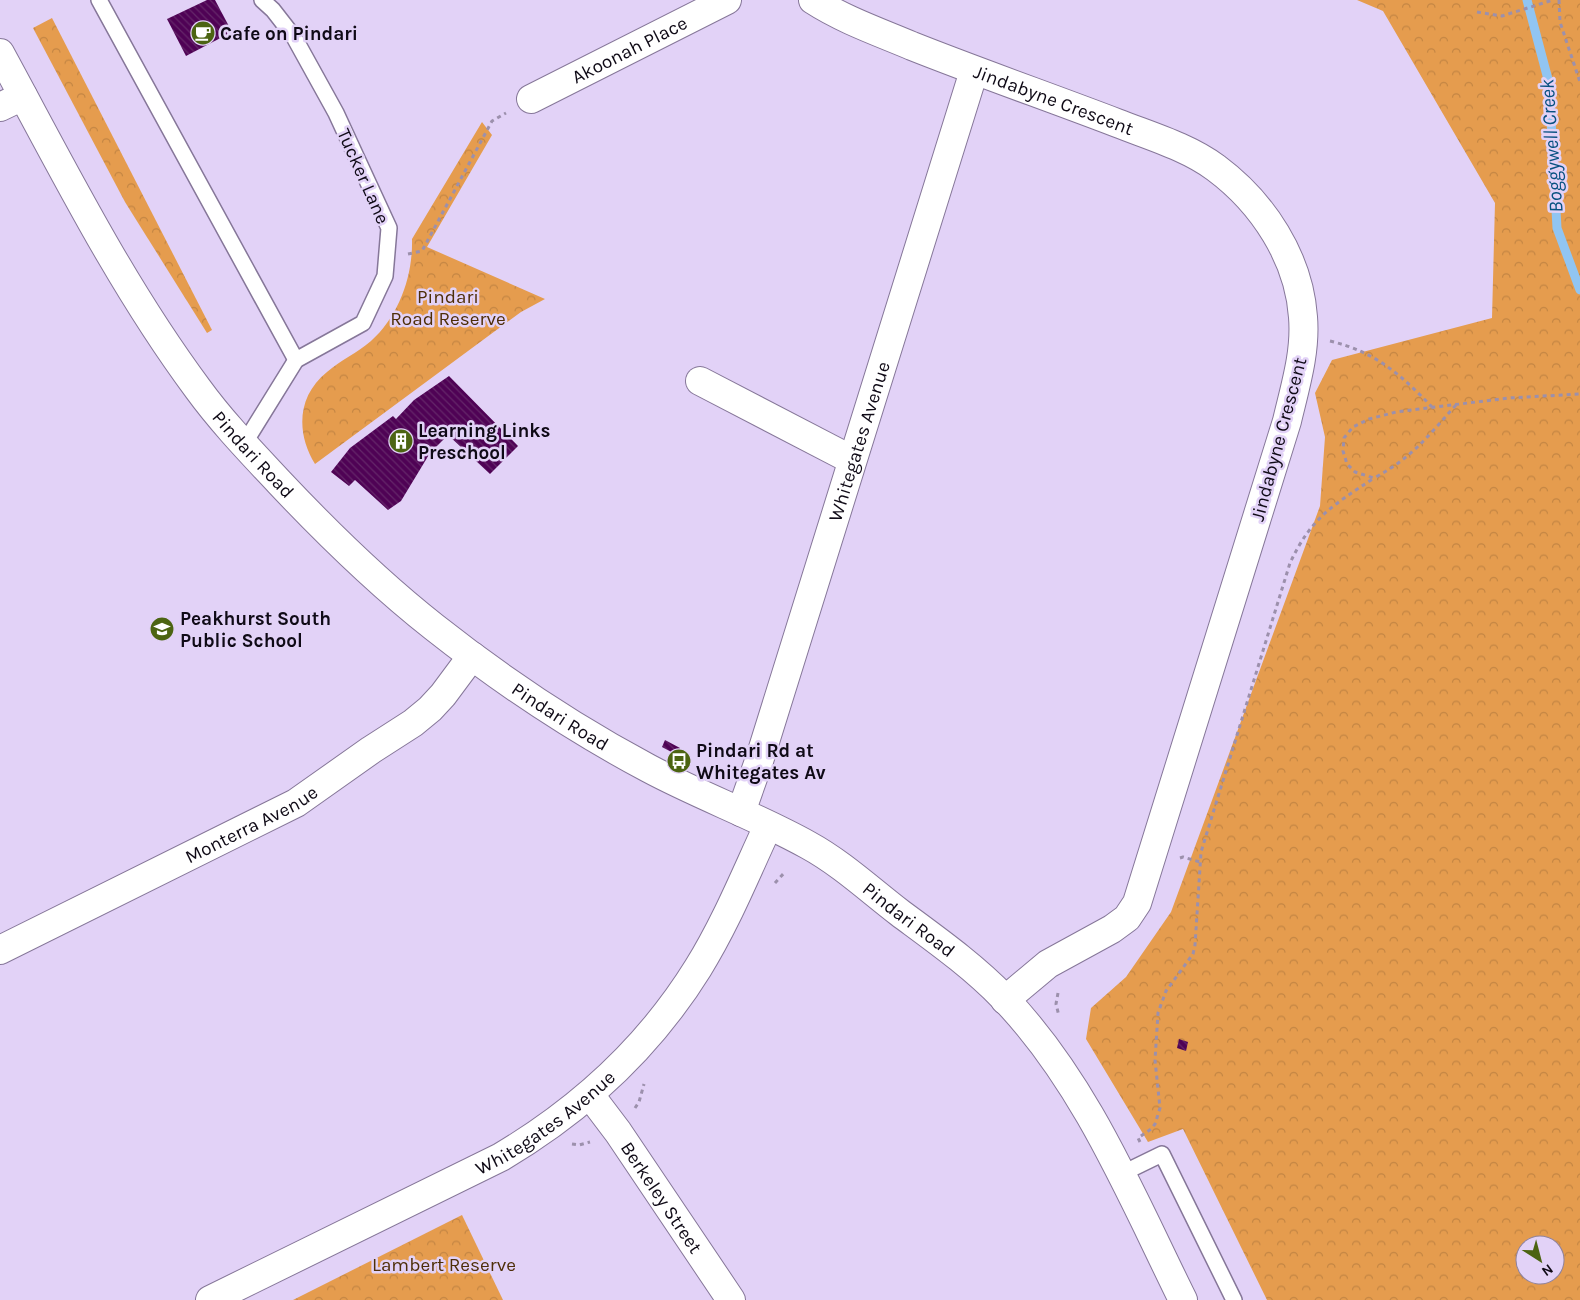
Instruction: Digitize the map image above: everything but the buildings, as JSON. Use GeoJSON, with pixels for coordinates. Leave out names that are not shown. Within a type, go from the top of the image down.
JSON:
{"type":"FeatureCollection","features":[{"type":"Feature","properties":{"kind":"street","name":"Akoonah Place"},"geometry":{"type":"LineString","coordinates":[[531,98],[728,0]]}},
{"type":"Feature","properties":{"kind":"street","name":"Jindabyne Crescent"},"geometry":{"type":"LineString","coordinates":[[813,0],[840,15],[974,71],[1062,102],[1194,154],[1216,168],[1256,205],[1272,227],[1285,251],[1297,281],[1303,316],[1303,335],[1302,352],[1295,387],[1276,459],[1137,902],[1127,918],[1112,929],[1048,964],[1005,1000]]}},
{"type":"Feature","properties":{"kind":"street","name":"Pindari Road"},"geometry":{"type":"LineString","coordinates":[[0,53],[12,101],[148,316],[198,390],[244,444],[322,528],[423,618],[472,656],[537,702],[647,767],[808,845],[843,869],[984,979],[1005,1000],[1047,1049],[1072,1085],[1121,1174],[1183,1300]]}},
{"type":"Feature","properties":{"kind":"street","name":"Whitegates Avenue"},"geometry":{"type":"LineString","coordinates":[[741,812],[762,752],[974,71]]}},
{"type":"Feature","properties":{"kind":"street"},"geometry":{"type":"LineString","coordinates":[[700,381],[852,460]]}},
{"type":"Feature","properties":{"kind":"street","name":"Monterra Avenue"},"geometry":{"type":"LineString","coordinates":[[0,950],[296,803],[425,714],[444,695],[472,656]]}},
{"type":"Feature","properties":{"kind":"street","name":"Whitegates Avenue"},"geometry":{"type":"LineString","coordinates":[[210,1300],[501,1157],[530,1140],[590,1095],[626,1061],[679,997],[716,935],[768,826]]}},
{"type":"Feature","properties":{"kind":"street","name":"Berkeley Street"},"geometry":{"type":"LineString","coordinates":[[590,1095],[618,1132],[731,1300]]}},
{"type":"Feature","properties":{"kind":"lane"},"geometry":{"type":"LineString","coordinates":[[99,0],[296,360],[244,444]]}},
{"type":"Feature","properties":{"kind":"lane","name":"Tucker Lane"},"geometry":{"type":"LineString","coordinates":[[262,0],[273,10],[294,37],[336,113],[389,228],[385,276],[363,323],[296,360]]}},
{"type":"Feature","properties":{"kind":"lane"},"geometry":{"type":"LineString","coordinates":[[1121,1174],[1162,1154],[1234,1300]]}},
{"type":"Feature","properties":{"kind":"path"},"geometry":{"type":"LineString","coordinates":[[1477,12],[1502,16],[1553,0]]}},
{"type":"Feature","properties":{"kind":"path"},"geometry":{"type":"LineString","coordinates":[[1560,0],[1560,22],[1580,82]]}},
{"type":"Feature","properties":{"kind":"path"},"geometry":{"type":"LineString","coordinates":[[386,259],[422,251],[492,121],[531,98]]}},
{"type":"Feature","properties":{"kind":"path"},"geometry":{"type":"LineString","coordinates":[[1303,335],[1338,343],[1377,360],[1398,374],[1433,408]]}},
{"type":"Feature","properties":{"kind":"path"},"geometry":{"type":"LineString","coordinates":[[1374,478],[1355,472],[1347,464],[1343,451],[1344,438],[1360,423],[1380,415],[1508,398],[1580,394]]}},
{"type":"Feature","properties":{"kind":"path"},"geometry":{"type":"LineString","coordinates":[[1138,1138],[1151,1129],[1158,1116],[1159,1096],[1156,1060],[1158,1013],[1166,991],[1193,954],[1201,852],[1290,562],[1304,535],[1325,512],[1412,453],[1456,405]]}},
{"type":"Feature","properties":{"kind":"path"},"geometry":{"type":"LineString","coordinates":[[1176,859],[1182,857],[1200,862]]}},
{"type":"Feature","properties":{"kind":"path"},"geometry":{"type":"LineString","coordinates":[[1060,987],[1056,1004],[1060,1020]]}},
{"type":"Feature","properties":{"kind":"path"},"geometry":{"type":"LineString","coordinates":[[1133,1134],[1138,1138],[1149,1161]]}},
{"type":"Feature","properties":{"kind":"green space"},"geometry":{"type":"Polygon","coordinates":[[[1357,0],[1580,0],[1580,1300],[1267,1300],[1183,1129],[1148,1142],[1086,1039],[1091,1008],[1126,977],[1171,912],[1320,506],[1325,437],[1315,393],[1332,360],[1492,318],[1495,203],[1383,11],[1357,0]]]}},
{"type":"Feature","properties":{"kind":"green space"},"geometry":{"type":"Polygon","coordinates":[[[52,18],[212,330],[207,333],[125,202],[33,28],[52,18]]]}},
{"type":"Feature","properties":{"kind":"green space","name":"Pindari Road Reserve"},"geometry":{"type":"Polygon","coordinates":[[[482,122],[492,135],[427,247],[545,299],[521,312],[315,464],[305,440],[303,428],[305,403],[310,392],[327,372],[371,341],[389,320],[397,307],[407,281],[412,253],[412,239],[482,122]]]}},
{"type":"Feature","properties":{"kind":"green space","name":"Lambert Reserve"},"geometry":{"type":"Polygon","coordinates":[[[462,1215],[503,1300],[293,1300],[462,1215]]]}},
{"type":"Feature","properties":{"kind":"waterway","name":"Boggywell Creek"},"geometry":{"type":"LineString","coordinates":[[1527,0],[1549,83],[1557,228],[1580,290]]}},
{"type":"Feature","properties":{"kind":"place","name":"Cafe on Pindari"},"geometry":{"type":"Point","coordinates":[203,33]}},
{"type":"Feature","properties":{"kind":"place","name":"Learning Links Preschool"},"geometry":{"type":"Point","coordinates":[401,441]}},
{"type":"Feature","properties":{"kind":"place","name":"Peakhurst South Public School"},"geometry":{"type":"Point","coordinates":[162,629]}},
{"type":"Feature","properties":{"kind":"place","name":"Pindari Rd at Whitegates Av"},"geometry":{"type":"Point","coordinates":[679,761]}}]}
